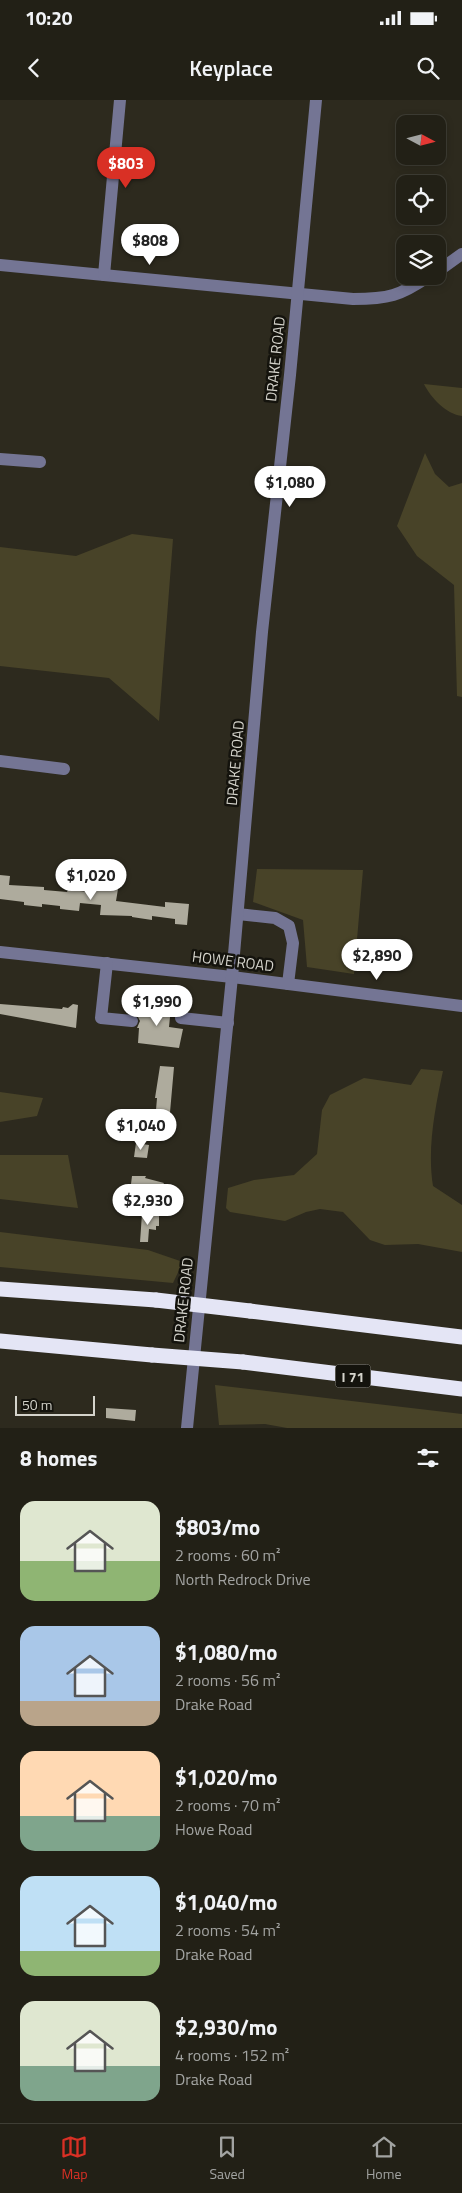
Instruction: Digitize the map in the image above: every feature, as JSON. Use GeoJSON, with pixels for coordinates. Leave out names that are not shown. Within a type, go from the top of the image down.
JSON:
{"type":"FeatureCollection","features":[{"type":"Feature","properties":{"kind":"highway"},"geometry":{"type":"LineString","coordinates":[[0,1289],[156,1300],[462,1337]]}},
{"type":"Feature","properties":{"kind":"highway","name":"I 71"},"geometry":{"type":"LineString","coordinates":[[0,1341],[243,1362],[462,1389]]}},
{"type":"Feature","properties":{"kind":"street"},"geometry":{"type":"LineString","coordinates":[[104,275],[120,100]]}},
{"type":"Feature","properties":{"kind":"street","name":"DRAKE ROAD"},"geometry":{"type":"LineString","coordinates":[[187,1428],[228,1023],[262,632],[298,294],[316,100]]}},
{"type":"Feature","properties":{"kind":"street"},"geometry":{"type":"LineString","coordinates":[[446,265],[462,254]]}},
{"type":"Feature","properties":{"kind":"street"},"geometry":{"type":"LineString","coordinates":[[0,265],[352,299],[382,299],[411,289],[417,285]]}},
{"type":"Feature","properties":{"kind":"street"},"geometry":{"type":"LineString","coordinates":[[0,459],[40,462]]}},
{"type":"Feature","properties":{"kind":"street"},"geometry":{"type":"LineString","coordinates":[[0,760],[64,769]]}},
{"type":"Feature","properties":{"kind":"street"},"geometry":{"type":"LineString","coordinates":[[238,914],[275,918],[289,926],[293,942],[288,984]]}},
{"type":"Feature","properties":{"kind":"street","name":"HOWE ROAD"},"geometry":{"type":"LineString","coordinates":[[0,952],[232,977],[462,1006]]}},
{"type":"Feature","properties":{"kind":"street"},"geometry":{"type":"LineString","coordinates":[[107,963],[101,1018],[132,1021]]}},
{"type":"Feature","properties":{"kind":"street"},"geometry":{"type":"LineString","coordinates":[[181,1018],[228,1023]]}},
{"type":"Feature","properties":{"kind":"shaded area"},"geometry":{"type":"Polygon","coordinates":[[[424,384],[462,388],[462,416],[445,409],[431,395],[424,384]]]}},
{"type":"Feature","properties":{"kind":"shaded area"},"geometry":{"type":"Polygon","coordinates":[[[425,453],[435,474],[449,487],[462,483],[462,697],[457,696],[454,585],[417,556],[397,526],[425,453]]]}},
{"type":"Feature","properties":{"kind":"shaded area"},"geometry":{"type":"Polygon","coordinates":[[[132,534],[173,539],[159,721],[109,678],[0,666],[0,547],[76,556],[132,534]]]}},
{"type":"Feature","properties":{"kind":"shaded area"},"geometry":{"type":"Polygon","coordinates":[[[257,869],[363,870],[354,974],[307,967],[303,920],[253,902],[257,869]]]}},
{"type":"Feature","properties":{"kind":"shaded area"},"geometry":{"type":"Polygon","coordinates":[[[421,1069],[443,1071],[431,1143],[431,1172],[433,1186],[462,1205],[462,1252],[418,1244],[385,1245],[370,1240],[343,1212],[320,1209],[306,1212],[285,1221],[230,1212],[226,1208],[228,1188],[254,1180],[294,1175],[317,1154],[322,1110],[330,1095],[364,1078],[411,1085],[421,1069]]]}},
{"type":"Feature","properties":{"kind":"shaded area"},"geometry":{"type":"Polygon","coordinates":[[[0,1092],[43,1098],[37,1116],[0,1122],[0,1092]]]}},
{"type":"Feature","properties":{"kind":"shaded area"},"geometry":{"type":"Polygon","coordinates":[[[0,1155],[68,1155],[78,1208],[0,1199],[0,1155]]]}},
{"type":"Feature","properties":{"kind":"shaded area"},"geometry":{"type":"Polygon","coordinates":[[[0,1232],[148,1250],[183,1262],[173,1283],[0,1267],[0,1232]]]}},
{"type":"Feature","properties":{"kind":"shaded area"},"geometry":{"type":"Polygon","coordinates":[[[215,1385],[462,1414],[462,1428],[287,1428],[265,1424],[219,1425],[215,1385]]]}},
{"type":"Feature","properties":{"kind":"building"},"geometry":{"type":"Polygon","coordinates":[[[0,875],[10,876],[9,885],[44,887],[44,890],[67,892],[68,890],[91,892],[92,886],[101,888],[102,883],[114,885],[113,889],[118,889],[116,901],[165,907],[165,902],[189,904],[187,925],[175,924],[175,919],[152,916],[152,920],[132,916],[100,915],[101,905],[80,903],[79,911],[60,909],[60,906],[42,904],[42,907],[24,905],[24,902],[0,899],[0,875]]]}},
{"type":"Feature","properties":{"kind":"building"},"geometry":{"type":"Polygon","coordinates":[[[0,1004],[62,1009],[63,1007],[68,1008],[73,1004],[78,1005],[76,1028],[0,1014],[0,1004]]]}},
{"type":"Feature","properties":{"kind":"building"},"geometry":{"type":"Polygon","coordinates":[[[139,1004],[171,1007],[169,1027],[183,1029],[179,1048],[138,1043],[139,1028],[137,1028],[140,1021],[137,1015],[139,1004]]]}},
{"type":"Feature","properties":{"kind":"building"},"geometry":{"type":"Polygon","coordinates":[[[160,1066],[174,1067],[168,1135],[154,1134],[157,1098],[155,1098],[160,1066]]]}},
{"type":"Feature","properties":{"kind":"building"},"geometry":{"type":"Polygon","coordinates":[[[136,1143],[149,1145],[147,1158],[134,1157],[136,1143]]]}},
{"type":"Feature","properties":{"kind":"building"},"geometry":{"type":"Polygon","coordinates":[[[132,1176],[146,1176],[145,1178],[164,1183],[158,1194],[145,1195],[143,1201],[129,1200],[132,1176]]]}},
{"type":"Feature","properties":{"kind":"building"},"geometry":{"type":"Polygon","coordinates":[[[142,1214],[159,1216],[159,1226],[156,1226],[156,1230],[149,1229],[148,1242],[140,1242],[142,1214]]]}},
{"type":"Feature","properties":{"kind":"building"},"geometry":{"type":"Polygon","coordinates":[[[106,1408],[136,1410],[135,1421],[106,1418],[106,1408]]]}}]}
